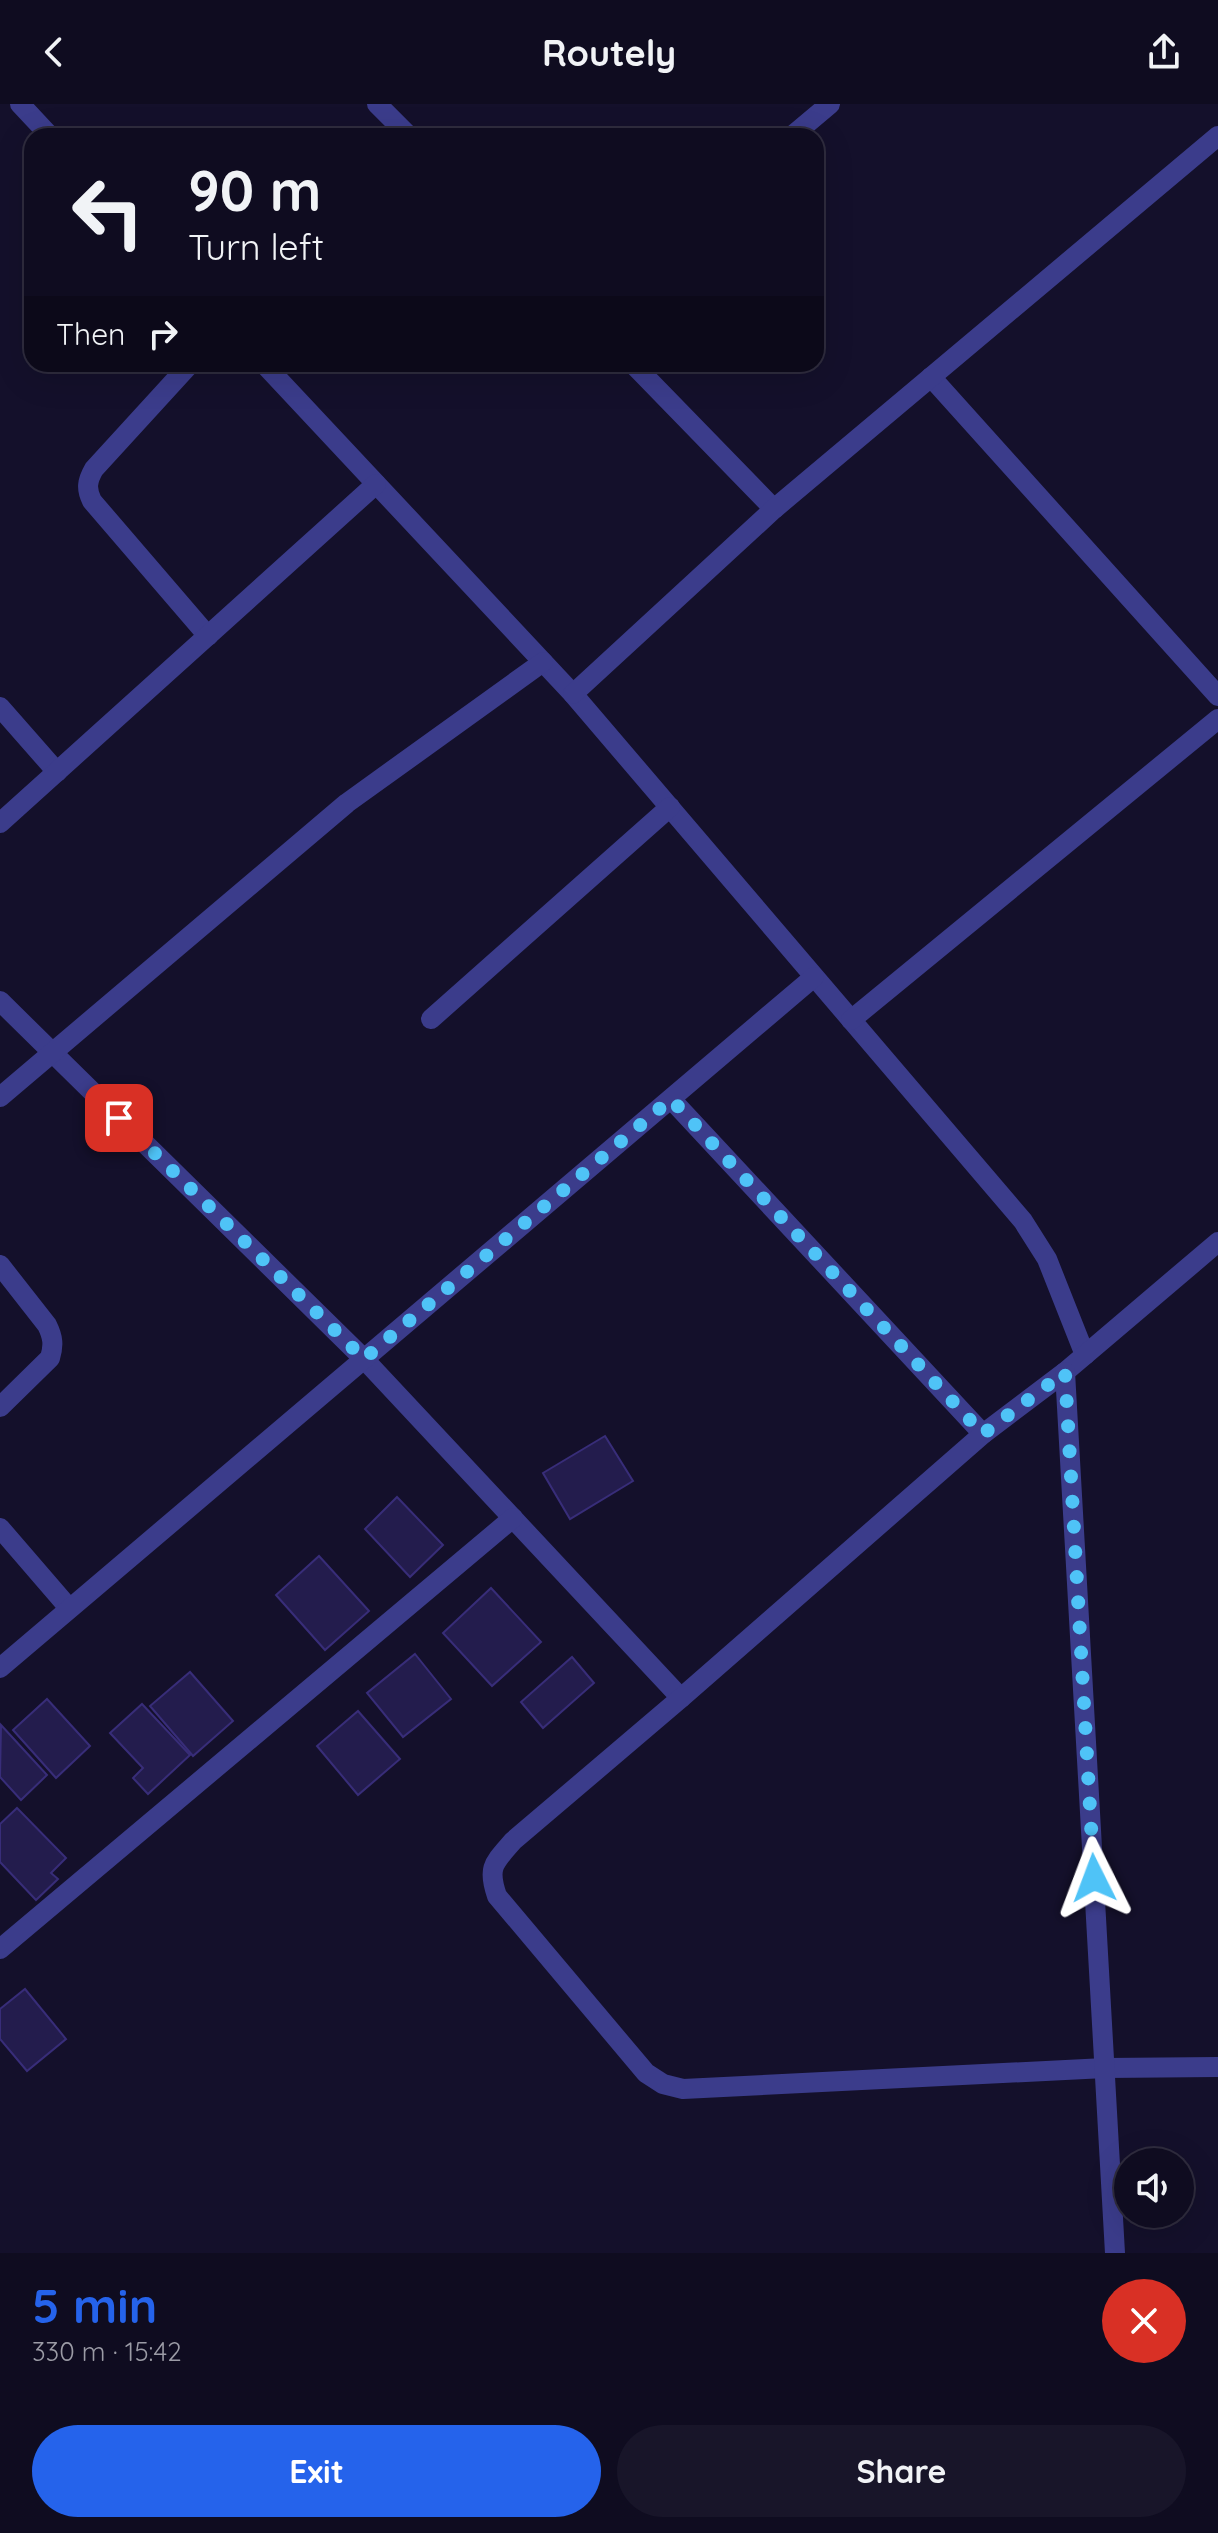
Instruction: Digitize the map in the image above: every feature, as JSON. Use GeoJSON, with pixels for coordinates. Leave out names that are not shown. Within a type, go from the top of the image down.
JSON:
{"type":"FeatureCollection","features":[{"type":"Feature","properties":{"kind":"street"},"geometry":{"type":"LineString","coordinates":[[20,104],[42,128]]}},
{"type":"Feature","properties":{"kind":"street"},"geometry":{"type":"LineString","coordinates":[[377,104],[401,128]]}},
{"type":"Feature","properties":{"kind":"street"},"geometry":{"type":"LineString","coordinates":[[802,128],[830,104]]}},
{"type":"Feature","properties":{"kind":"street"},"geometry":{"type":"LineString","coordinates":[[573,694],[774,509],[1218,136]]}},
{"type":"Feature","properties":{"kind":"street"},"geometry":{"type":"LineString","coordinates":[[183,372],[94,469],[87,491],[92,501],[208,636]]}},
{"type":"Feature","properties":{"kind":"street"},"geometry":{"type":"LineString","coordinates":[[271,372],[573,694],[1037,1240],[1085,1355]]}},
{"type":"Feature","properties":{"kind":"street"},"geometry":{"type":"LineString","coordinates":[[641,372],[774,509]]}},
{"type":"Feature","properties":{"kind":"street"},"geometry":{"type":"LineString","coordinates":[[931,377],[1218,696]]}},
{"type":"Feature","properties":{"kind":"street"},"geometry":{"type":"LineString","coordinates":[[0,823],[376,484]]}},
{"type":"Feature","properties":{"kind":"street"},"geometry":{"type":"LineString","coordinates":[[0,1097],[347,803],[543,662]]}},
{"type":"Feature","properties":{"kind":"street"},"geometry":{"type":"LineString","coordinates":[[0,707],[57,772]]}},
{"type":"Feature","properties":{"kind":"street"},"geometry":{"type":"LineString","coordinates":[[851,1020],[1218,719]]}},
{"type":"Feature","properties":{"kind":"street"},"geometry":{"type":"LineString","coordinates":[[431,1019],[670,807]]}},
{"type":"Feature","properties":{"kind":"street"},"geometry":{"type":"LineString","coordinates":[[0,1668],[814,977]]}},
{"type":"Feature","properties":{"kind":"street"},"geometry":{"type":"LineString","coordinates":[[0,1001],[364,1359],[681,1698]]}},
{"type":"Feature","properties":{"kind":"street"},"geometry":{"type":"LineString","coordinates":[[671,1099],[983,1434]]}},
{"type":"Feature","properties":{"kind":"street"},"geometry":{"type":"LineString","coordinates":[[1218,1242],[1065,1372],[983,1434],[513,1841],[496,1860],[491,1877],[497,1896],[646,2073],[663,2084],[683,2089],[1105,2068],[1218,2067]]}},
{"type":"Feature","properties":{"kind":"street"},"geometry":{"type":"LineString","coordinates":[[0,1265],[47,1325],[53,1348],[50,1358],[0,1407]]}},
{"type":"Feature","properties":{"kind":"street"},"geometry":{"type":"LineString","coordinates":[[1065,1372],[1115,2253]]}},
{"type":"Feature","properties":{"kind":"street"},"geometry":{"type":"LineString","coordinates":[[0,1949],[513,1518]]}},
{"type":"Feature","properties":{"kind":"street"},"geometry":{"type":"LineString","coordinates":[[0,1528],[69,1608]]}},
{"type":"Feature","properties":{"kind":"building"},"geometry":{"type":"Polygon","coordinates":[[[605,1436],[633,1481],[570,1519],[543,1473],[605,1436]]]}},
{"type":"Feature","properties":{"kind":"building"},"geometry":{"type":"Polygon","coordinates":[[[397,1497],[443,1545],[410,1577],[365,1529],[397,1497]]]}},
{"type":"Feature","properties":{"kind":"building"},"geometry":{"type":"Polygon","coordinates":[[[319,1556],[369,1611],[325,1650],[276,1595],[319,1556]]]}},
{"type":"Feature","properties":{"kind":"building"},"geometry":{"type":"Polygon","coordinates":[[[491,1588],[541,1642],[492,1686],[443,1633],[491,1588]]]}},
{"type":"Feature","properties":{"kind":"building"},"geometry":{"type":"Polygon","coordinates":[[[415,1654],[451,1699],[403,1737],[367,1693],[415,1654]]]}},
{"type":"Feature","properties":{"kind":"building"},"geometry":{"type":"Polygon","coordinates":[[[572,1657],[594,1683],[543,1728],[521,1702],[572,1657]]]}},
{"type":"Feature","properties":{"kind":"building"},"geometry":{"type":"Polygon","coordinates":[[[190,1672],[233,1721],[193,1756],[150,1706],[190,1672]]]}},
{"type":"Feature","properties":{"kind":"building"},"geometry":{"type":"Polygon","coordinates":[[[47,1699],[90,1746],[56,1778],[13,1730],[47,1699]]]}},
{"type":"Feature","properties":{"kind":"building"},"geometry":{"type":"Polygon","coordinates":[[[142,1704],[190,1755],[148,1794],[133,1778],[143,1768],[110,1733],[142,1704]]]}},
{"type":"Feature","properties":{"kind":"building"},"geometry":{"type":"Polygon","coordinates":[[[358,1711],[400,1759],[358,1795],[317,1746],[358,1711]]]}},
{"type":"Feature","properties":{"kind":"building"},"geometry":{"type":"Polygon","coordinates":[[[1,1725],[47,1775],[21,1800],[0,1777],[1,1725]]]}},
{"type":"Feature","properties":{"kind":"building"},"geometry":{"type":"Polygon","coordinates":[[[17,1808],[66,1858],[51,1873],[58,1879],[36,1900],[0,1862],[0,1824],[17,1808]]]}},
{"type":"Feature","properties":{"kind":"building"},"geometry":{"type":"Polygon","coordinates":[[[25,1989],[66,2039],[27,2071],[0,2039],[0,2009],[25,1989]]]}},
{"type":"Feature","properties":{"kind":"route"},"geometry":{"type":"LineString","coordinates":[[119,1118],[364,1359],[671,1099],[983,1434],[1065,1372],[1094,1878]]}}]}
